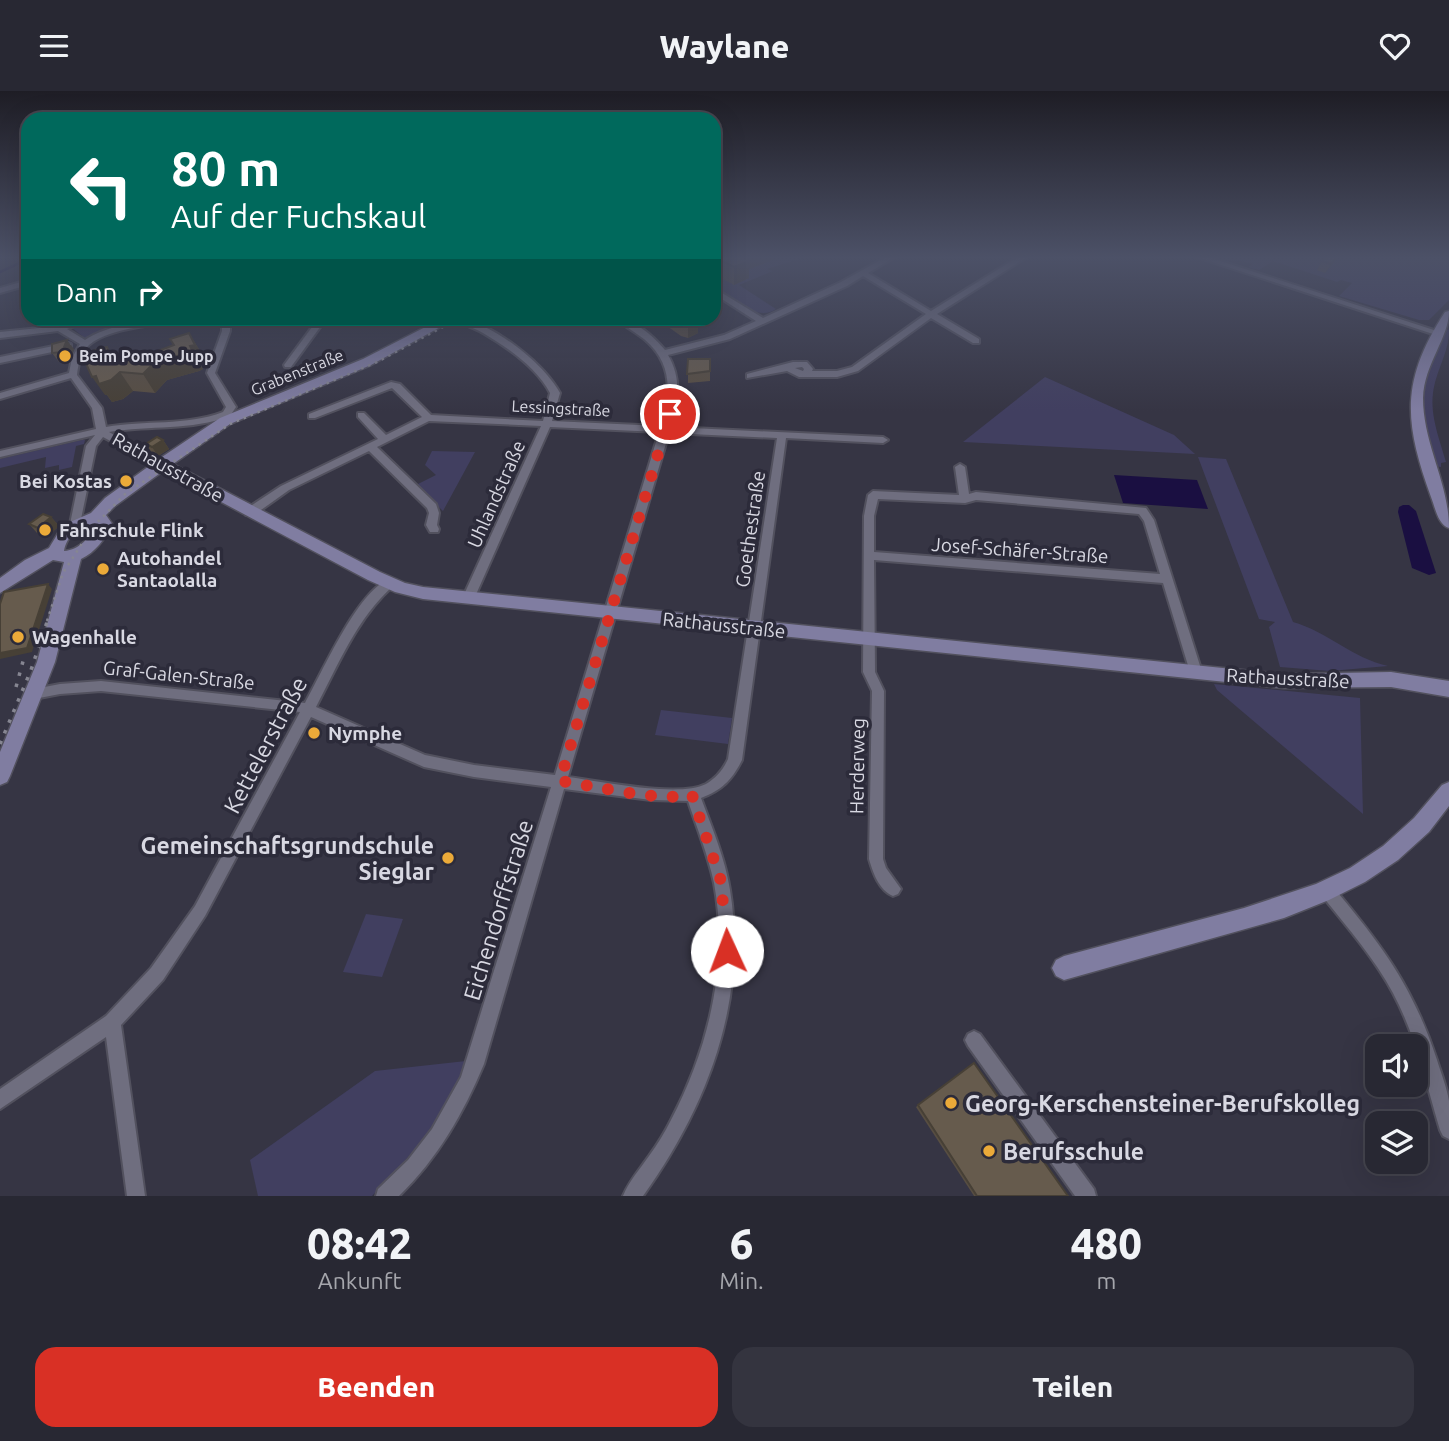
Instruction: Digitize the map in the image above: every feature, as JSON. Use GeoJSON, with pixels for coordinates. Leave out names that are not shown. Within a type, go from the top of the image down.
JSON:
{"type":"FeatureCollection","features":[{"type":"Feature","properties":{"kind":"street"},"geometry":{"type":"LineString","coordinates":[[743,309],[762,321]]}},
{"type":"Feature","properties":{"kind":"street"},"geometry":{"type":"LineString","coordinates":[[631,326],[665,353],[727,337],[789,309]]}},
{"type":"Feature","properties":{"kind":"street"},"geometry":{"type":"LineString","coordinates":[[920,309],[976,341]]}},
{"type":"Feature","properties":{"kind":"street"},"geometry":{"type":"LineString","coordinates":[[750,376],[804,365],[809,367],[807,373],[837,374],[855,369],[897,336],[941,309]]}},
{"type":"Feature","properties":{"kind":"street"},"geometry":{"type":"LineString","coordinates":[[1363,309],[1436,332]]}},
{"type":"Feature","properties":{"kind":"street"},"geometry":{"type":"LineString","coordinates":[[1449,315],[1436,332],[1417,378],[1415,408],[1424,452],[1449,523]]}},
{"type":"Feature","properties":{"kind":"street"},"geometry":{"type":"LineString","coordinates":[[0,335],[66,326]]}},
{"type":"Feature","properties":{"kind":"street"},"geometry":{"type":"LineString","coordinates":[[0,396],[73,375],[79,353],[85,344],[105,334],[146,326]]}},
{"type":"Feature","properties":{"kind":"street"},"geometry":{"type":"LineString","coordinates":[[0,454],[89,432],[127,426],[212,420],[227,414],[232,410],[211,373],[226,326]]}},
{"type":"Feature","properties":{"kind":"street"},"geometry":{"type":"LineString","coordinates":[[288,365],[317,326]]}},
{"type":"Feature","properties":{"kind":"street","name":"Grabenstraße"},"geometry":{"type":"LineString","coordinates":[[96,517],[110,502],[161,464],[233,417],[367,362],[436,326]]}},
{"type":"Feature","properties":{"kind":"street","name":"Uhlandstraße"},"geometry":{"type":"LineString","coordinates":[[468,599],[547,423],[555,398],[553,385],[476,326]]}},
{"type":"Feature","properties":{"kind":"street"},"geometry":{"type":"LineString","coordinates":[[60,328],[85,344]]}},
{"type":"Feature","properties":{"kind":"street"},"geometry":{"type":"LineString","coordinates":[[0,360],[70,345]]}},
{"type":"Feature","properties":{"kind":"street","name":"Eichendorffstraße"},"geometry":{"type":"LineString","coordinates":[[385,1196],[440,1136],[462,1098],[475,1064],[665,429],[674,393],[674,378],[665,353]]}},
{"type":"Feature","properties":{"kind":"street","name":"Rathausstraße"},"geometry":{"type":"LineString","coordinates":[[73,375],[97,408],[102,432],[389,583],[423,593],[1196,672],[1317,683],[1399,680],[1449,689]]}},
{"type":"Feature","properties":{"kind":"street"},"geometry":{"type":"LineString","coordinates":[[312,416],[394,385],[428,418]]}},
{"type":"Feature","properties":{"kind":"street"},"geometry":{"type":"LineString","coordinates":[[361,415],[384,439]]}},
{"type":"Feature","properties":{"kind":"street","name":"Lessingstraße"},"geometry":{"type":"LineString","coordinates":[[250,512],[285,488],[428,418],[883,440]]}},
{"type":"Feature","properties":{"kind":"street"},"geometry":{"type":"LineString","coordinates":[[0,587],[32,564],[55,552],[60,541],[75,524],[91,446],[102,432]]}},
{"type":"Feature","properties":{"kind":"street","name":"Goethestraße"},"geometry":{"type":"LineString","coordinates":[[692,795],[718,784],[731,770],[735,759],[782,435]]}},
{"type":"Feature","properties":{"kind":"street"},"geometry":{"type":"LineString","coordinates":[[370,446],[432,507],[434,513],[431,526],[434,529]]}},
{"type":"Feature","properties":{"kind":"street"},"geometry":{"type":"LineString","coordinates":[[960,467],[965,499],[976,496],[1029,499],[1051,504],[1142,511],[1149,520],[1196,672]]}},
{"type":"Feature","properties":{"kind":"street","name":"Herderweg"},"geometry":{"type":"LineString","coordinates":[[893,889],[880,872],[876,859],[878,691],[869,672],[869,516],[873,495],[965,499]]}},
{"type":"Feature","properties":{"kind":"street"},"geometry":{"type":"LineString","coordinates":[[55,552],[61,557],[74,556],[90,547],[104,528],[103,520],[96,517],[75,524]]}},
{"type":"Feature","properties":{"kind":"street"},"geometry":{"type":"LineString","coordinates":[[0,776],[49,651],[74,556]]}},
{"type":"Feature","properties":{"kind":"street","name":"Josef-Schäfer-Straße"},"geometry":{"type":"LineString","coordinates":[[870,556],[1167,579]]}},
{"type":"Feature","properties":{"kind":"street","name":"Kettelerstraße"},"geometry":{"type":"LineString","coordinates":[[0,1100],[113,1022],[157,974],[190,927],[310,711],[356,621],[373,597],[389,583]]}},
{"type":"Feature","properties":{"kind":"street","name":"Graf-Galen-Straße"},"geometry":{"type":"LineString","coordinates":[[34,694],[101,686],[302,707],[424,761],[474,771],[651,794],[682,797],[692,795]]}},
{"type":"Feature","properties":{"kind":"street"},"geometry":{"type":"LineString","coordinates":[[1064,968],[1231,924],[1328,892],[1376,865],[1404,843],[1432,816],[1449,791]]}},
{"type":"Feature","properties":{"kind":"street"},"geometry":{"type":"LineString","coordinates":[[632,1196],[660,1154],[694,1093],[714,1040],[722,1007],[727,951],[723,893],[713,852],[692,795]]}},
{"type":"Feature","properties":{"kind":"street"},"geometry":{"type":"LineString","coordinates":[[1328,892],[1382,960],[1399,988],[1416,1026],[1449,1131]]}},
{"type":"Feature","properties":{"kind":"street"},"geometry":{"type":"LineString","coordinates":[[113,1022],[136,1196]]}},
{"type":"Feature","properties":{"kind":"street"},"geometry":{"type":"LineString","coordinates":[[974,1039],[1087,1196]]}},
{"type":"Feature","properties":{"kind":"shaded area"},"geometry":{"type":"Polygon","coordinates":[[[748,309],[776,309],[761,313],[748,309]]]}},
{"type":"Feature","properties":{"kind":"shaded area"},"geometry":{"type":"Polygon","coordinates":[[[1381,309],[1440,309],[1429,320],[1419,320],[1381,309]]]}},
{"type":"Feature","properties":{"kind":"shaded area"},"geometry":{"type":"Polygon","coordinates":[[[113,326],[110,330],[86,339],[71,327],[113,326]]]}},
{"type":"Feature","properties":{"kind":"shaded area"},"geometry":{"type":"Polygon","coordinates":[[[1446,329],[1449,330],[1445,354],[1432,402],[1446,462],[1441,463],[1441,467],[1434,466],[1422,422],[1420,396],[1430,361],[1446,329]]]}},
{"type":"Feature","properties":{"kind":"shaded area"},"geometry":{"type":"Polygon","coordinates":[[[1045,377],[1174,435],[1195,454],[963,442],[1045,377]]]}},
{"type":"Feature","properties":{"kind":"shaded area"},"geometry":{"type":"Polygon","coordinates":[[[85,440],[84,444],[76,446],[72,467],[59,470],[59,465],[45,468],[46,457],[0,468],[0,459],[85,440]]]}},
{"type":"Feature","properties":{"kind":"shaded area"},"geometry":{"type":"Polygon","coordinates":[[[432,451],[475,452],[443,511],[416,485],[436,475],[425,465],[432,451]]]}},
{"type":"Feature","properties":{"kind":"shaded area"},"geometry":{"type":"Polygon","coordinates":[[[1198,457],[1226,459],[1293,622],[1318,632],[1363,657],[1388,666],[1330,671],[1280,667],[1269,627],[1275,622],[1259,619],[1198,457]]]}},
{"type":"Feature","properties":{"kind":"shaded area"},"geometry":{"type":"Polygon","coordinates":[[[1114,475],[1197,480],[1208,509],[1123,503],[1114,475]]]}},
{"type":"Feature","properties":{"kind":"shaded area"},"geometry":{"type":"Polygon","coordinates":[[[1403,505],[1409,505],[1416,511],[1436,573],[1429,575],[1412,568],[1398,512],[1403,505]]]}},
{"type":"Feature","properties":{"kind":"shaded area"},"geometry":{"type":"Polygon","coordinates":[[[1214,684],[1360,698],[1363,814],[1217,690],[1214,684]]]}},
{"type":"Feature","properties":{"kind":"shaded area"},"geometry":{"type":"Polygon","coordinates":[[[661,710],[732,718],[728,744],[655,735],[661,710]]]}},
{"type":"Feature","properties":{"kind":"shaded area"},"geometry":{"type":"Polygon","coordinates":[[[366,914],[403,919],[382,977],[343,972],[366,914]]]}},
{"type":"Feature","properties":{"kind":"shaded area"},"geometry":{"type":"Polygon","coordinates":[[[466,1061],[438,1118],[414,1150],[372,1196],[258,1196],[250,1160],[375,1071],[466,1061]]]}},
{"type":"Feature","properties":{"kind":"building"},"geometry":{"type":"Polygon","coordinates":[[[189,333],[195,345],[190,346],[192,350],[155,362],[143,374],[120,372],[111,380],[99,384],[96,376],[92,377],[84,359],[91,357],[89,352],[107,347],[111,357],[142,357],[174,345],[170,339],[189,333]]]}},
{"type":"Feature","properties":{"kind":"building"},"geometry":{"type":"Polygon","coordinates":[[[67,340],[62,352],[52,353],[52,344],[67,340]]]}},
{"type":"Feature","properties":{"kind":"building"},"geometry":{"type":"Polygon","coordinates":[[[688,359],[710,359],[710,371],[687,374],[688,359]]]}},
{"type":"Feature","properties":{"kind":"building"},"geometry":{"type":"Polygon","coordinates":[[[157,437],[163,440],[152,447],[146,444],[157,437]]]}},
{"type":"Feature","properties":{"kind":"building"},"geometry":{"type":"Polygon","coordinates":[[[43,514],[51,517],[38,528],[29,524],[43,514]]]}},
{"type":"Feature","properties":{"kind":"building","name":"Wagenhalle"},"geometry":{"type":"Polygon","coordinates":[[[48,584],[27,648],[0,653],[0,604],[4,592],[48,584]]]}},
{"type":"Feature","properties":{"kind":"building","name":"Berufsschule"},"geometry":{"type":"Polygon","coordinates":[[[974,1063],[1068,1196],[977,1196],[918,1105],[974,1063]]]}},
{"type":"Feature","properties":{"kind":"railway"},"geometry":{"type":"LineString","coordinates":[[47,621],[63,573],[92,528],[125,494],[230,424],[377,362],[445,326]]}},
{"type":"Feature","properties":{"kind":"railway"},"geometry":{"type":"LineString","coordinates":[[0,744],[31,670],[48,619]]}},
{"type":"Feature","properties":{"kind":"railway"},"geometry":{"type":"LineString","coordinates":[[16,687],[25,654]]}},
{"type":"Feature","properties":{"kind":"place","name":"Beim Pompe Jupp"},"geometry":{"type":"Point","coordinates":[65,356]}},
{"type":"Feature","properties":{"kind":"place","name":"Bei Kostas"},"geometry":{"type":"Point","coordinates":[126,481]}},
{"type":"Feature","properties":{"kind":"place","name":"Fahrschule Flink"},"geometry":{"type":"Point","coordinates":[45,530]}},
{"type":"Feature","properties":{"kind":"place","name":"Autohandel Santaolalla"},"geometry":{"type":"Point","coordinates":[103,569]}},
{"type":"Feature","properties":{"kind":"place","name":"Wagenhalle"},"geometry":{"type":"Point","coordinates":[18,637]}},
{"type":"Feature","properties":{"kind":"place","name":"Nymphe"},"geometry":{"type":"Point","coordinates":[314,733]}},
{"type":"Feature","properties":{"kind":"place","name":"Gemeinschaftsgrundschule Sieglar"},"geometry":{"type":"Point","coordinates":[448,858]}},
{"type":"Feature","properties":{"kind":"place","name":"Georg-Kerschensteiner-Berufskolleg"},"geometry":{"type":"Point","coordinates":[951,1103]}},
{"type":"Feature","properties":{"kind":"place","name":"Berufsschule"},"geometry":{"type":"Point","coordinates":[989,1151]}},
{"type":"Feature","properties":{"kind":"route"},"geometry":{"type":"LineString","coordinates":[[670,414],[560,781],[651,794],[682,797],[692,795],[721,881],[727,951]]}}]}
